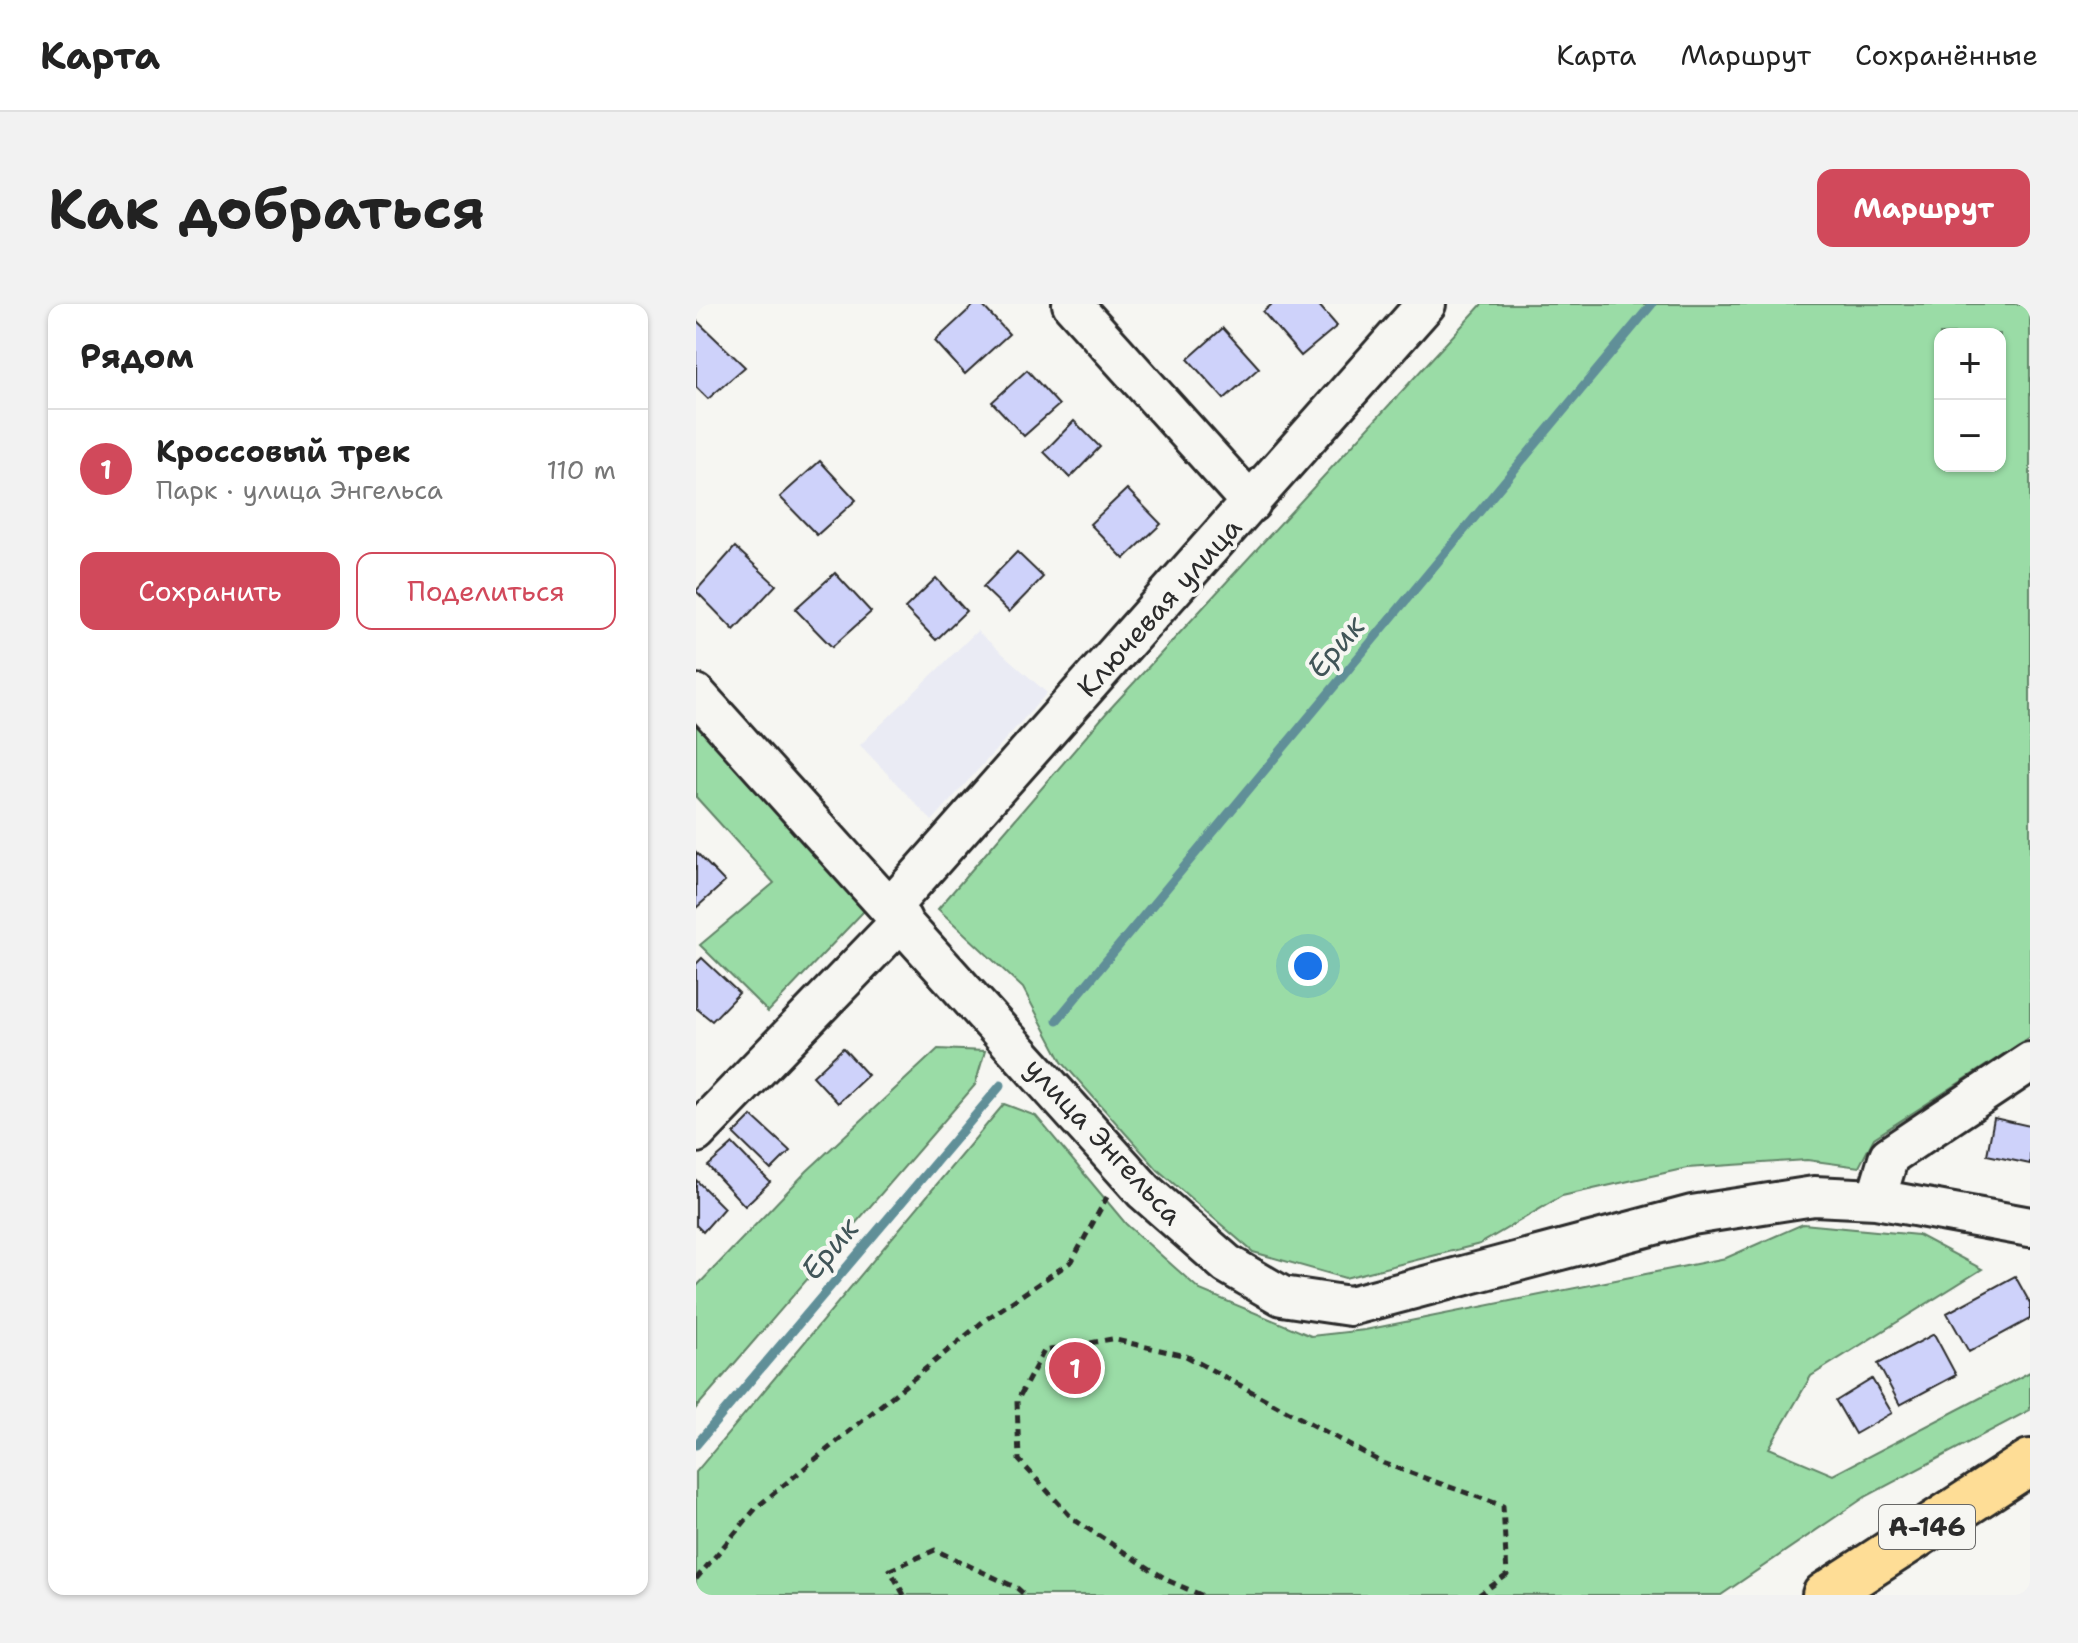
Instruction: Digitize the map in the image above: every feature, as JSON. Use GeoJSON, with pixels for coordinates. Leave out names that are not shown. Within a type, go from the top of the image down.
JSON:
{"type":"FeatureCollection","features":[{"type":"Feature","properties":{"kind":"highway","name":"А-146"},"geometry":{"type":"LineString","coordinates":[[1825,1595],[2030,1462]]}},
{"type":"Feature","properties":{"kind":"street"},"geometry":{"type":"LineString","coordinates":[[1072,304],[1251,503]]}},
{"type":"Feature","properties":{"kind":"street","name":"Ключевая улица"},"geometry":{"type":"LineString","coordinates":[[696,1133],[896,914],[1426,304]]}},
{"type":"Feature","properties":{"kind":"street","name":"улица Энгельса"},"geometry":{"type":"LineString","coordinates":[[696,694],[1144,1191],[1227,1264],[1282,1296],[1350,1306],[1692,1215],[1814,1196],[1876,1199],[2030,1227]]}},
{"type":"Feature","properties":{"kind":"street"},"geometry":{"type":"LineString","coordinates":[[1876,1199],[1889,1156],[2030,1062]]}},
{"type":"Feature","properties":{"kind":"path"},"geometry":{"type":"LineString","coordinates":[[696,1579],[757,1507],[985,1320],[1072,1261],[1123,1167]]}},
{"type":"Feature","properties":{"kind":"path"},"geometry":{"type":"LineString","coordinates":[[1201,1595],[1169,1581],[1073,1519],[1019,1460],[1017,1401],[1044,1351],[1112,1339],[1186,1356],[1383,1463],[1503,1506],[1507,1575],[1479,1595]]}},
{"type":"Feature","properties":{"kind":"path"},"geometry":{"type":"LineString","coordinates":[[904,1595],[890,1570],[935,1550],[1025,1595]]}},
{"type":"Feature","properties":{"kind":"shaded area"},"geometry":{"type":"Polygon","coordinates":[[[977,631],[1047,693],[932,821],[860,745],[977,631]]]}},
{"type":"Feature","properties":{"kind":"green space"},"geometry":{"type":"Polygon","coordinates":[[[1482,304],[2030,304],[2030,1037],[1874,1138],[1859,1167],[1807,1160],[1687,1168],[1562,1196],[1480,1244],[1345,1278],[1253,1252],[1158,1170],[1062,1062],[1023,988],[938,909],[1108,711],[1482,304]]]}},
{"type":"Feature","properties":{"kind":"green space"},"geometry":{"type":"Polygon","coordinates":[[[696,721],[864,911],[768,1012],[700,945],[774,883],[696,797],[696,721]]]}},
{"type":"Feature","properties":{"kind":"green space"},"geometry":{"type":"Polygon","coordinates":[[[938,1049],[985,1051],[975,1085],[696,1408],[696,1287],[807,1171],[938,1049]]]}},
{"type":"Feature","properties":{"kind":"green space"},"geometry":{"type":"Polygon","coordinates":[[[1004,1104],[1036,1116],[1126,1224],[1200,1290],[1311,1336],[1365,1330],[1726,1258],[1803,1224],[1918,1235],[1982,1269],[1811,1376],[1769,1448],[1833,1475],[2030,1372],[2030,1410],[1865,1497],[1721,1595],[696,1595],[696,1472],[1004,1104]]]}},
{"type":"Feature","properties":{"kind":"building"},"geometry":{"type":"Polygon","coordinates":[[[975,304],[981,304],[1009,334],[965,374],[935,341],[975,304]]]}},
{"type":"Feature","properties":{"kind":"building"},"geometry":{"type":"Polygon","coordinates":[[[1272,304],[1318,304],[1337,326],[1301,356],[1263,312],[1272,304]]]}},
{"type":"Feature","properties":{"kind":"building"},"geometry":{"type":"Polygon","coordinates":[[[696,320],[745,367],[708,399],[696,387],[696,320]]]}},
{"type":"Feature","properties":{"kind":"building"},"geometry":{"type":"Polygon","coordinates":[[[1223,328],[1259,368],[1224,399],[1188,359],[1223,328]]]}},
{"type":"Feature","properties":{"kind":"building"},"geometry":{"type":"Polygon","coordinates":[[[1027,370],[1059,405],[1024,436],[992,402],[1027,370]]]}},
{"type":"Feature","properties":{"kind":"building"},"geometry":{"type":"Polygon","coordinates":[[[1074,421],[1100,447],[1070,478],[1044,452],[1074,421]]]}},
{"type":"Feature","properties":{"kind":"building"},"geometry":{"type":"Polygon","coordinates":[[[820,461],[856,500],[817,535],[780,497],[820,461]]]}},
{"type":"Feature","properties":{"kind":"building"},"geometry":{"type":"Polygon","coordinates":[[[1127,489],[1161,524],[1124,559],[1090,524],[1127,489]]]}},
{"type":"Feature","properties":{"kind":"building"},"geometry":{"type":"Polygon","coordinates":[[[735,547],[776,585],[734,630],[696,591],[735,547]]]}},
{"type":"Feature","properties":{"kind":"building"},"geometry":{"type":"Polygon","coordinates":[[[1017,552],[1043,577],[1009,612],[983,587],[1017,552]]]}},
{"type":"Feature","properties":{"kind":"building"},"geometry":{"type":"Polygon","coordinates":[[[835,573],[871,612],[832,647],[795,609],[835,573]]]}},
{"type":"Feature","properties":{"kind":"building"},"geometry":{"type":"Polygon","coordinates":[[[936,578],[966,611],[936,640],[905,608],[936,578]]]}},
{"type":"Feature","properties":{"kind":"building"},"geometry":{"type":"Polygon","coordinates":[[[696,852],[725,882],[696,908],[696,852]]]}},
{"type":"Feature","properties":{"kind":"building"},"geometry":{"type":"Polygon","coordinates":[[[702,958],[739,993],[712,1021],[696,1008],[696,964],[702,958]]]}},
{"type":"Feature","properties":{"kind":"building"},"geometry":{"type":"Polygon","coordinates":[[[843,1048],[868,1075],[838,1103],[813,1076],[843,1048]]]}},
{"type":"Feature","properties":{"kind":"building"},"geometry":{"type":"Polygon","coordinates":[[[752,1116],[790,1151],[771,1170],[734,1134],[752,1116]]]}},
{"type":"Feature","properties":{"kind":"building"},"geometry":{"type":"Polygon","coordinates":[[[1994,1118],[2030,1126],[2030,1164],[1987,1155],[1994,1118]]]}},
{"type":"Feature","properties":{"kind":"building"},"geometry":{"type":"Polygon","coordinates":[[[733,1144],[770,1182],[745,1206],[708,1166],[733,1144]]]}},
{"type":"Feature","properties":{"kind":"building"},"geometry":{"type":"Polygon","coordinates":[[[696,1180],[724,1208],[703,1232],[696,1225],[696,1180]]]}},
{"type":"Feature","properties":{"kind":"building"},"geometry":{"type":"Polygon","coordinates":[[[2015,1276],[2030,1303],[2030,1319],[1969,1352],[1947,1313],[2015,1276]]]}},
{"type":"Feature","properties":{"kind":"building"},"geometry":{"type":"Polygon","coordinates":[[[1934,1334],[1956,1375],[1900,1405],[1878,1364],[1934,1334]]]}},
{"type":"Feature","properties":{"kind":"building"},"geometry":{"type":"Polygon","coordinates":[[[1872,1379],[1892,1413],[1855,1434],[1836,1401],[1872,1379]]]}},
{"type":"Feature","properties":{"kind":"waterway","name":"Ерик"},"geometry":{"type":"LineString","coordinates":[[1057,1020],[1652,304]]}},
{"type":"Feature","properties":{"kind":"waterway","name":"Ерик"},"geometry":{"type":"LineString","coordinates":[[696,1445],[1001,1085]]}},
{"type":"Feature","properties":{"kind":"place","name":"Кроссовый трек"},"geometry":{"type":"Point","coordinates":[1075,1368]}}]}
